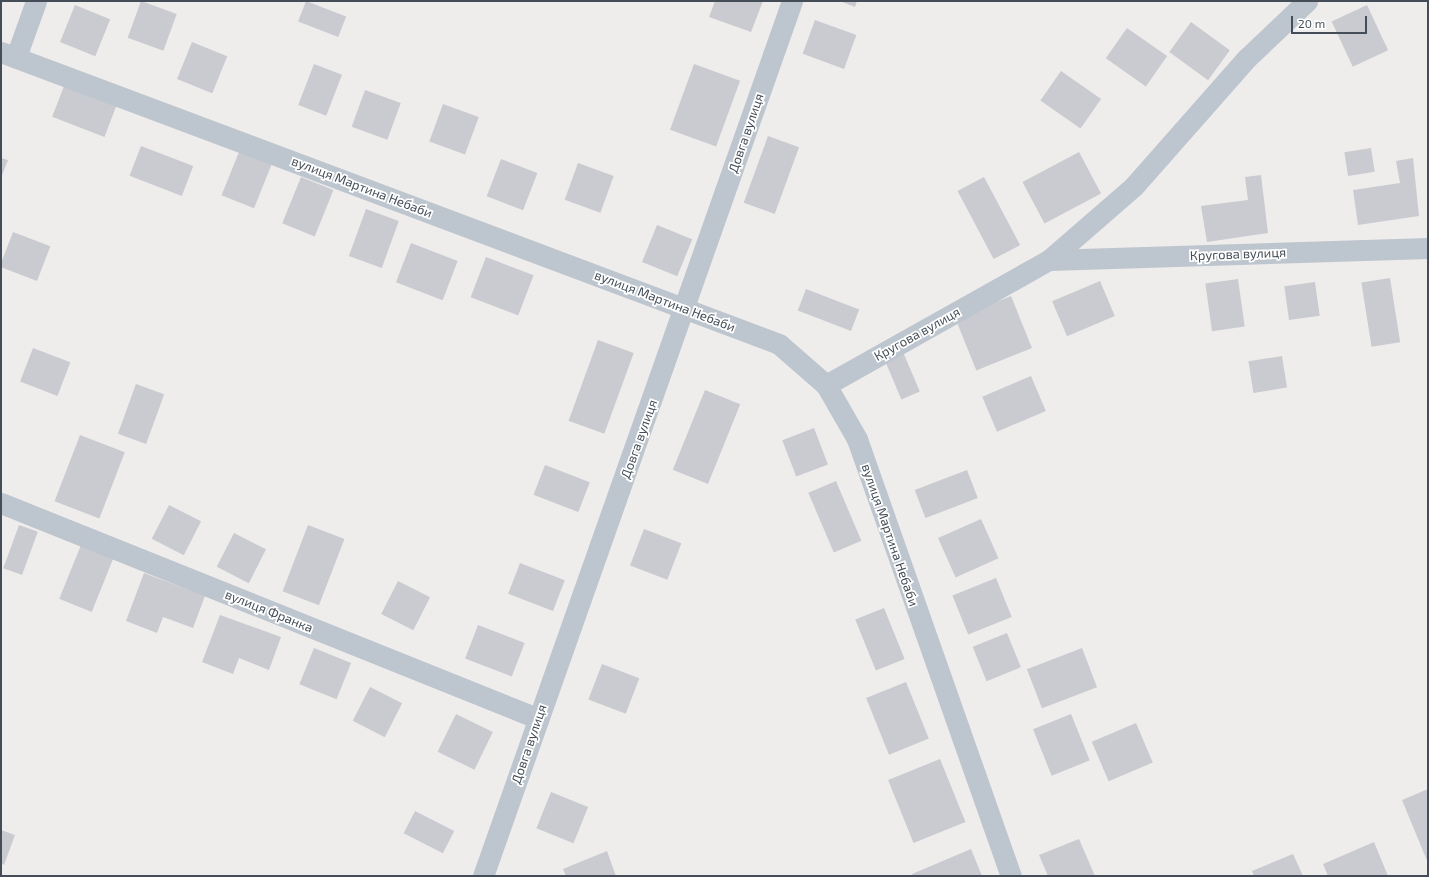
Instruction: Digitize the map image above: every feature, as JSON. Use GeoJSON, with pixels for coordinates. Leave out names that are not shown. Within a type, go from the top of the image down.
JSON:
{"type":"FeatureCollection","features":[{"type":"Feature","properties":{"kind":"street"},"geometry":{"type":"LineString","coordinates":[[8,54],[36,1]]}},
{"type":"Feature","properties":{"kind":"street","name":"Довга вулиця"},"geometry":{"type":"LineString","coordinates":[[483,876],[537,718],[686,309],[792,1]]}},
{"type":"Feature","properties":{"kind":"street","name":"Кругова вулиця"},"geometry":{"type":"LineString","coordinates":[[826,385],[1049,260],[1134,186],[1247,58],[1307,1]]}},
{"type":"Feature","properties":{"kind":"street","name":"вулиця Мартина Небаби"},"geometry":{"type":"LineString","coordinates":[[8,54],[779,344],[826,385],[857,439],[1011,876]]}},
{"type":"Feature","properties":{"kind":"street","name":"Кругова вулиця"},"geometry":{"type":"LineString","coordinates":[[1049,260],[1428,248]]}},
{"type":"Feature","properties":{"kind":"street","name":"вулиця Франка"},"geometry":{"type":"LineString","coordinates":[[1,503],[537,718]]}},
{"type":"Feature","properties":{"kind":"building"},"geometry":{"type":"Polygon","coordinates":[[[141,1],[177,14],[163,51],[128,38],[141,1]]]}},
{"type":"Feature","properties":{"kind":"building"},"geometry":{"type":"Polygon","coordinates":[[[306,1],[346,16],[338,37],[298,22],[306,1]]]}},
{"type":"Feature","properties":{"kind":"building"},"geometry":{"type":"Polygon","coordinates":[[[715,1],[763,1],[751,32],[709,17],[715,1]]]}},
{"type":"Feature","properties":{"kind":"building"},"geometry":{"type":"Polygon","coordinates":[[[840,1],[857,1],[855,7],[840,1]]]}},
{"type":"Feature","properties":{"kind":"building"},"geometry":{"type":"Polygon","coordinates":[[[75,5],[110,19],[95,56],[60,42],[75,5]]]}},
{"type":"Feature","properties":{"kind":"building"},"geometry":{"type":"Polygon","coordinates":[[[1367,5],[1388,50],[1353,67],[1332,21],[1367,5]]]}},
{"type":"Feature","properties":{"kind":"building"},"geometry":{"type":"Polygon","coordinates":[[[815,20],[856,35],[844,69],[803,54],[815,20]]]}},
{"type":"Feature","properties":{"kind":"building"},"geometry":{"type":"Polygon","coordinates":[[[1191,22],[1230,50],[1208,80],[1169,52],[1191,22]]]}},
{"type":"Feature","properties":{"kind":"building"},"geometry":{"type":"Polygon","coordinates":[[[1127,28],[1167,56],[1146,86],[1106,58],[1127,28]]]}},
{"type":"Feature","properties":{"kind":"building"},"geometry":{"type":"Polygon","coordinates":[[[192,42],[227,56],[212,93],[177,79],[192,42]]]}},
{"type":"Feature","properties":{"kind":"building"},"geometry":{"type":"Polygon","coordinates":[[[314,64],[342,75],[326,116],[298,105],[314,64]]]}},
{"type":"Feature","properties":{"kind":"building"},"geometry":{"type":"Polygon","coordinates":[[[694,64],[740,81],[716,147],[670,130],[694,64]]]}},
{"type":"Feature","properties":{"kind":"building"},"geometry":{"type":"Polygon","coordinates":[[[1061,71],[1101,99],[1080,129],[1040,100],[1061,71]]]}},
{"type":"Feature","properties":{"kind":"building"},"geometry":{"type":"Polygon","coordinates":[[[64,86],[116,106],[104,137],[52,117],[64,86]]]}},
{"type":"Feature","properties":{"kind":"building"},"geometry":{"type":"Polygon","coordinates":[[[365,90],[401,103],[387,140],[352,127],[365,90]]]}},
{"type":"Feature","properties":{"kind":"building"},"geometry":{"type":"Polygon","coordinates":[[[443,104],[479,117],[465,155],[429,142],[443,104]]]}},
{"type":"Feature","properties":{"kind":"building"},"geometry":{"type":"Polygon","coordinates":[[[768,136],[799,147],[775,214],[744,203],[768,136]]]}},
{"type":"Feature","properties":{"kind":"building"},"geometry":{"type":"Polygon","coordinates":[[[141,146],[193,166],[182,196],[130,176],[141,146]]]}},
{"type":"Feature","properties":{"kind":"building"},"geometry":{"type":"Polygon","coordinates":[[[241,147],[273,160],[254,208],[222,195],[241,147]]]}},
{"type":"Feature","properties":{"kind":"building"},"geometry":{"type":"Polygon","coordinates":[[[1371,148],[1375,172],[1348,176],[1344,152],[1371,148]]]}},
{"type":"Feature","properties":{"kind":"building"},"geometry":{"type":"Polygon","coordinates":[[[1079,152],[1101,193],[1045,224],[1022,182],[1079,152]]]}},
{"type":"Feature","properties":{"kind":"building"},"geometry":{"type":"Polygon","coordinates":[[[1,158],[8,160],[1,178],[1,158]]]}},
{"type":"Feature","properties":{"kind":"building"},"geometry":{"type":"Polygon","coordinates":[[[1413,158],[1419,216],[1358,225],[1353,190],[1400,183],[1396,161],[1413,158]]]}},
{"type":"Feature","properties":{"kind":"building"},"geometry":{"type":"Polygon","coordinates":[[[501,159],[537,173],[523,210],[487,196],[501,159]]]}},
{"type":"Feature","properties":{"kind":"building"},"geometry":{"type":"Polygon","coordinates":[[[578,163],[614,176],[600,213],[565,200],[578,163]]]}},
{"type":"Feature","properties":{"kind":"building"},"geometry":{"type":"Polygon","coordinates":[[[1261,175],[1268,233],[1207,242],[1201,206],[1248,200],[1245,177],[1261,175]]]}},
{"type":"Feature","properties":{"kind":"building"},"geometry":{"type":"Polygon","coordinates":[[[301,177],[333,190],[315,236],[282,223],[301,177]]]}},
{"type":"Feature","properties":{"kind":"building"},"geometry":{"type":"Polygon","coordinates":[[[984,177],[1020,245],[994,259],[958,191],[984,177]]]}},
{"type":"Feature","properties":{"kind":"building"},"geometry":{"type":"Polygon","coordinates":[[[366,209],[399,221],[382,268],[349,256],[366,209]]]}},
{"type":"Feature","properties":{"kind":"building"},"geometry":{"type":"Polygon","coordinates":[[[657,225],[692,239],[677,276],[642,262],[657,225]]]}},
{"type":"Feature","properties":{"kind":"building"},"geometry":{"type":"Polygon","coordinates":[[[13,232],[50,246],[37,281],[1,267],[1,263],[13,232]]]}},
{"type":"Feature","properties":{"kind":"building"},"geometry":{"type":"Polygon","coordinates":[[[411,243],[458,261],[443,300],[396,282],[411,243]]]}},
{"type":"Feature","properties":{"kind":"building"},"geometry":{"type":"Polygon","coordinates":[[[486,257],[534,275],[518,315],[471,297],[486,257]]]}},
{"type":"Feature","properties":{"kind":"building"},"geometry":{"type":"Polygon","coordinates":[[[1390,278],[1400,342],[1372,347],[1361,283],[1390,278]]]}},
{"type":"Feature","properties":{"kind":"building"},"geometry":{"type":"Polygon","coordinates":[[[1238,279],[1245,327],[1212,331],[1205,284],[1238,279]]]}},
{"type":"Feature","properties":{"kind":"building"},"geometry":{"type":"Polygon","coordinates":[[[1100,281],[1115,316],[1067,336],[1052,301],[1100,281]]]}},
{"type":"Feature","properties":{"kind":"building"},"geometry":{"type":"Polygon","coordinates":[[[1315,282],[1320,316],[1289,320],[1284,286],[1315,282]]]}},
{"type":"Feature","properties":{"kind":"building"},"geometry":{"type":"Polygon","coordinates":[[[806,289],[859,309],[851,331],[798,310],[806,289]]]}},
{"type":"Feature","properties":{"kind":"building"},"geometry":{"type":"Polygon","coordinates":[[[1011,296],[1032,348],[976,370],[955,318],[1011,296]]]}},
{"type":"Feature","properties":{"kind":"building"},"geometry":{"type":"Polygon","coordinates":[[[598,340],[634,353],[604,434],[569,421],[598,340]]]}},
{"type":"Feature","properties":{"kind":"building"},"geometry":{"type":"Polygon","coordinates":[[[33,348],[70,362],[57,396],[20,382],[33,348]]]}},
{"type":"Feature","properties":{"kind":"building"},"geometry":{"type":"Polygon","coordinates":[[[903,352],[920,392],[901,399],[885,360],[903,352]]]}},
{"type":"Feature","properties":{"kind":"building"},"geometry":{"type":"Polygon","coordinates":[[[1282,356],[1287,388],[1253,393],[1248,361],[1282,356]]]}},
{"type":"Feature","properties":{"kind":"building"},"geometry":{"type":"Polygon","coordinates":[[[1031,376],[1046,411],[997,432],[982,397],[1031,376]]]}},
{"type":"Feature","properties":{"kind":"building"},"geometry":{"type":"Polygon","coordinates":[[[136,384],[164,394],[146,444],[118,434],[136,384]]]}},
{"type":"Feature","properties":{"kind":"building"},"geometry":{"type":"Polygon","coordinates":[[[705,390],[740,404],[708,484],[673,470],[705,390]]]}},
{"type":"Feature","properties":{"kind":"building"},"geometry":{"type":"Polygon","coordinates":[[[814,428],[828,464],[796,477],[782,440],[814,428]]]}},
{"type":"Feature","properties":{"kind":"building"},"geometry":{"type":"Polygon","coordinates":[[[80,435],[125,452],[99,518],[55,501],[80,435]]]}},
{"type":"Feature","properties":{"kind":"building"},"geometry":{"type":"Polygon","coordinates":[[[545,465],[590,482],[578,512],[534,495],[545,465]]]}},
{"type":"Feature","properties":{"kind":"building"},"geometry":{"type":"Polygon","coordinates":[[[967,470],[978,498],[925,518],[915,490],[967,470]]]}},
{"type":"Feature","properties":{"kind":"building"},"geometry":{"type":"Polygon","coordinates":[[[836,481],[861,541],[834,553],[808,493],[836,481]]]}},
{"type":"Feature","properties":{"kind":"building"},"geometry":{"type":"Polygon","coordinates":[[[169,505],[201,521],[184,555],[152,539],[169,505]]]}},
{"type":"Feature","properties":{"kind":"building"},"geometry":{"type":"Polygon","coordinates":[[[981,519],[998,558],[956,577],[938,538],[981,519]]]}},
{"type":"Feature","properties":{"kind":"building"},"geometry":{"type":"Polygon","coordinates":[[[19,525],[38,532],[22,575],[3,568],[19,525]]]}},
{"type":"Feature","properties":{"kind":"building"},"geometry":{"type":"Polygon","coordinates":[[[308,525],[344,539],[319,605],[283,591],[308,525]]]}},
{"type":"Feature","properties":{"kind":"building"},"geometry":{"type":"Polygon","coordinates":[[[644,529],[681,543],[667,580],[630,565],[644,529]]]}},
{"type":"Feature","properties":{"kind":"building"},"geometry":{"type":"Polygon","coordinates":[[[234,533],[266,549],[249,583],[217,567],[234,533]]]}},
{"type":"Feature","properties":{"kind":"building"},"geometry":{"type":"Polygon","coordinates":[[[81,545],[113,558],[92,612],[59,599],[81,545]]]}},
{"type":"Feature","properties":{"kind":"building"},"geometry":{"type":"Polygon","coordinates":[[[520,563],[565,580],[553,611],[508,594],[520,563]]]}},
{"type":"Feature","properties":{"kind":"building"},"geometry":{"type":"Polygon","coordinates":[[[144,573],[205,596],[193,628],[163,617],[157,633],[126,621],[144,573]]]}},
{"type":"Feature","properties":{"kind":"building"},"geometry":{"type":"Polygon","coordinates":[[[996,578],[1012,617],[968,635],[952,596],[996,578]]]}},
{"type":"Feature","properties":{"kind":"building"},"geometry":{"type":"Polygon","coordinates":[[[398,581],[430,597],[413,630],[381,614],[398,581]]]}},
{"type":"Feature","properties":{"kind":"building"},"geometry":{"type":"Polygon","coordinates":[[[884,608],[905,659],[876,671],[855,620],[884,608]]]}},
{"type":"Feature","properties":{"kind":"building"},"geometry":{"type":"Polygon","coordinates":[[[220,615],[281,637],[269,670],[239,658],[233,674],[202,662],[220,615]]]}},
{"type":"Feature","properties":{"kind":"building"},"geometry":{"type":"Polygon","coordinates":[[[478,625],[525,643],[512,677],[465,659],[478,625]]]}},
{"type":"Feature","properties":{"kind":"building"},"geometry":{"type":"Polygon","coordinates":[[[1007,633],[1021,667],[987,681],[973,647],[1007,633]]]}},
{"type":"Feature","properties":{"kind":"building"},"geometry":{"type":"Polygon","coordinates":[[[314,648],[351,663],[336,699],[299,684],[314,648]]]}},
{"type":"Feature","properties":{"kind":"building"},"geometry":{"type":"Polygon","coordinates":[[[1082,648],[1097,687],[1042,708],[1027,669],[1082,648]]]}},
{"type":"Feature","properties":{"kind":"building"},"geometry":{"type":"Polygon","coordinates":[[[602,664],[639,678],[626,714],[588,699],[602,664]]]}},
{"type":"Feature","properties":{"kind":"building"},"geometry":{"type":"Polygon","coordinates":[[[906,682],[929,739],[889,755],[866,698],[906,682]]]}},
{"type":"Feature","properties":{"kind":"building"},"geometry":{"type":"Polygon","coordinates":[[[370,687],[402,703],[385,737],[353,721],[370,687]]]}},
{"type":"Feature","properties":{"kind":"building"},"geometry":{"type":"Polygon","coordinates":[[[456,714],[493,732],[474,770],[438,752],[456,714]]]}},
{"type":"Feature","properties":{"kind":"building"},"geometry":{"type":"Polygon","coordinates":[[[1071,714],[1090,760],[1052,776],[1033,729],[1071,714]]]}},
{"type":"Feature","properties":{"kind":"building"},"geometry":{"type":"Polygon","coordinates":[[[1136,723],[1153,763],[1109,781],[1092,742],[1136,723]]]}},
{"type":"Feature","properties":{"kind":"building"},"geometry":{"type":"Polygon","coordinates":[[[940,759],[965,822],[914,843],[888,780],[940,759]]]}},
{"type":"Feature","properties":{"kind":"building"},"geometry":{"type":"Polygon","coordinates":[[[1428,789],[1428,863],[1402,800],[1428,789]]]}},
{"type":"Feature","properties":{"kind":"building"},"geometry":{"type":"Polygon","coordinates":[[[551,792],[588,807],[573,843],[536,828],[551,792]]]}},
{"type":"Feature","properties":{"kind":"building"},"geometry":{"type":"Polygon","coordinates":[[[415,811],[454,831],[443,853],[404,833],[415,811]]]}},
{"type":"Feature","properties":{"kind":"building"},"geometry":{"type":"Polygon","coordinates":[[[1,830],[15,835],[4,865],[1,863],[1,830]]]}},
{"type":"Feature","properties":{"kind":"building"},"geometry":{"type":"Polygon","coordinates":[[[1079,839],[1095,876],[1048,876],[1039,855],[1079,839]]]}},
{"type":"Feature","properties":{"kind":"building"},"geometry":{"type":"Polygon","coordinates":[[[1374,842],[1388,876],[1328,876],[1323,864],[1374,842]]]}},
{"type":"Feature","properties":{"kind":"building"},"geometry":{"type":"Polygon","coordinates":[[[971,849],[982,876],[913,876],[912,874],[971,849]]]}},
{"type":"Feature","properties":{"kind":"building"},"geometry":{"type":"Polygon","coordinates":[[[607,851],[616,876],[566,876],[563,869],[607,851]]]}},
{"type":"Feature","properties":{"kind":"building"},"geometry":{"type":"Polygon","coordinates":[[[1293,854],[1303,876],[1254,876],[1252,871],[1293,854]]]}}]}
